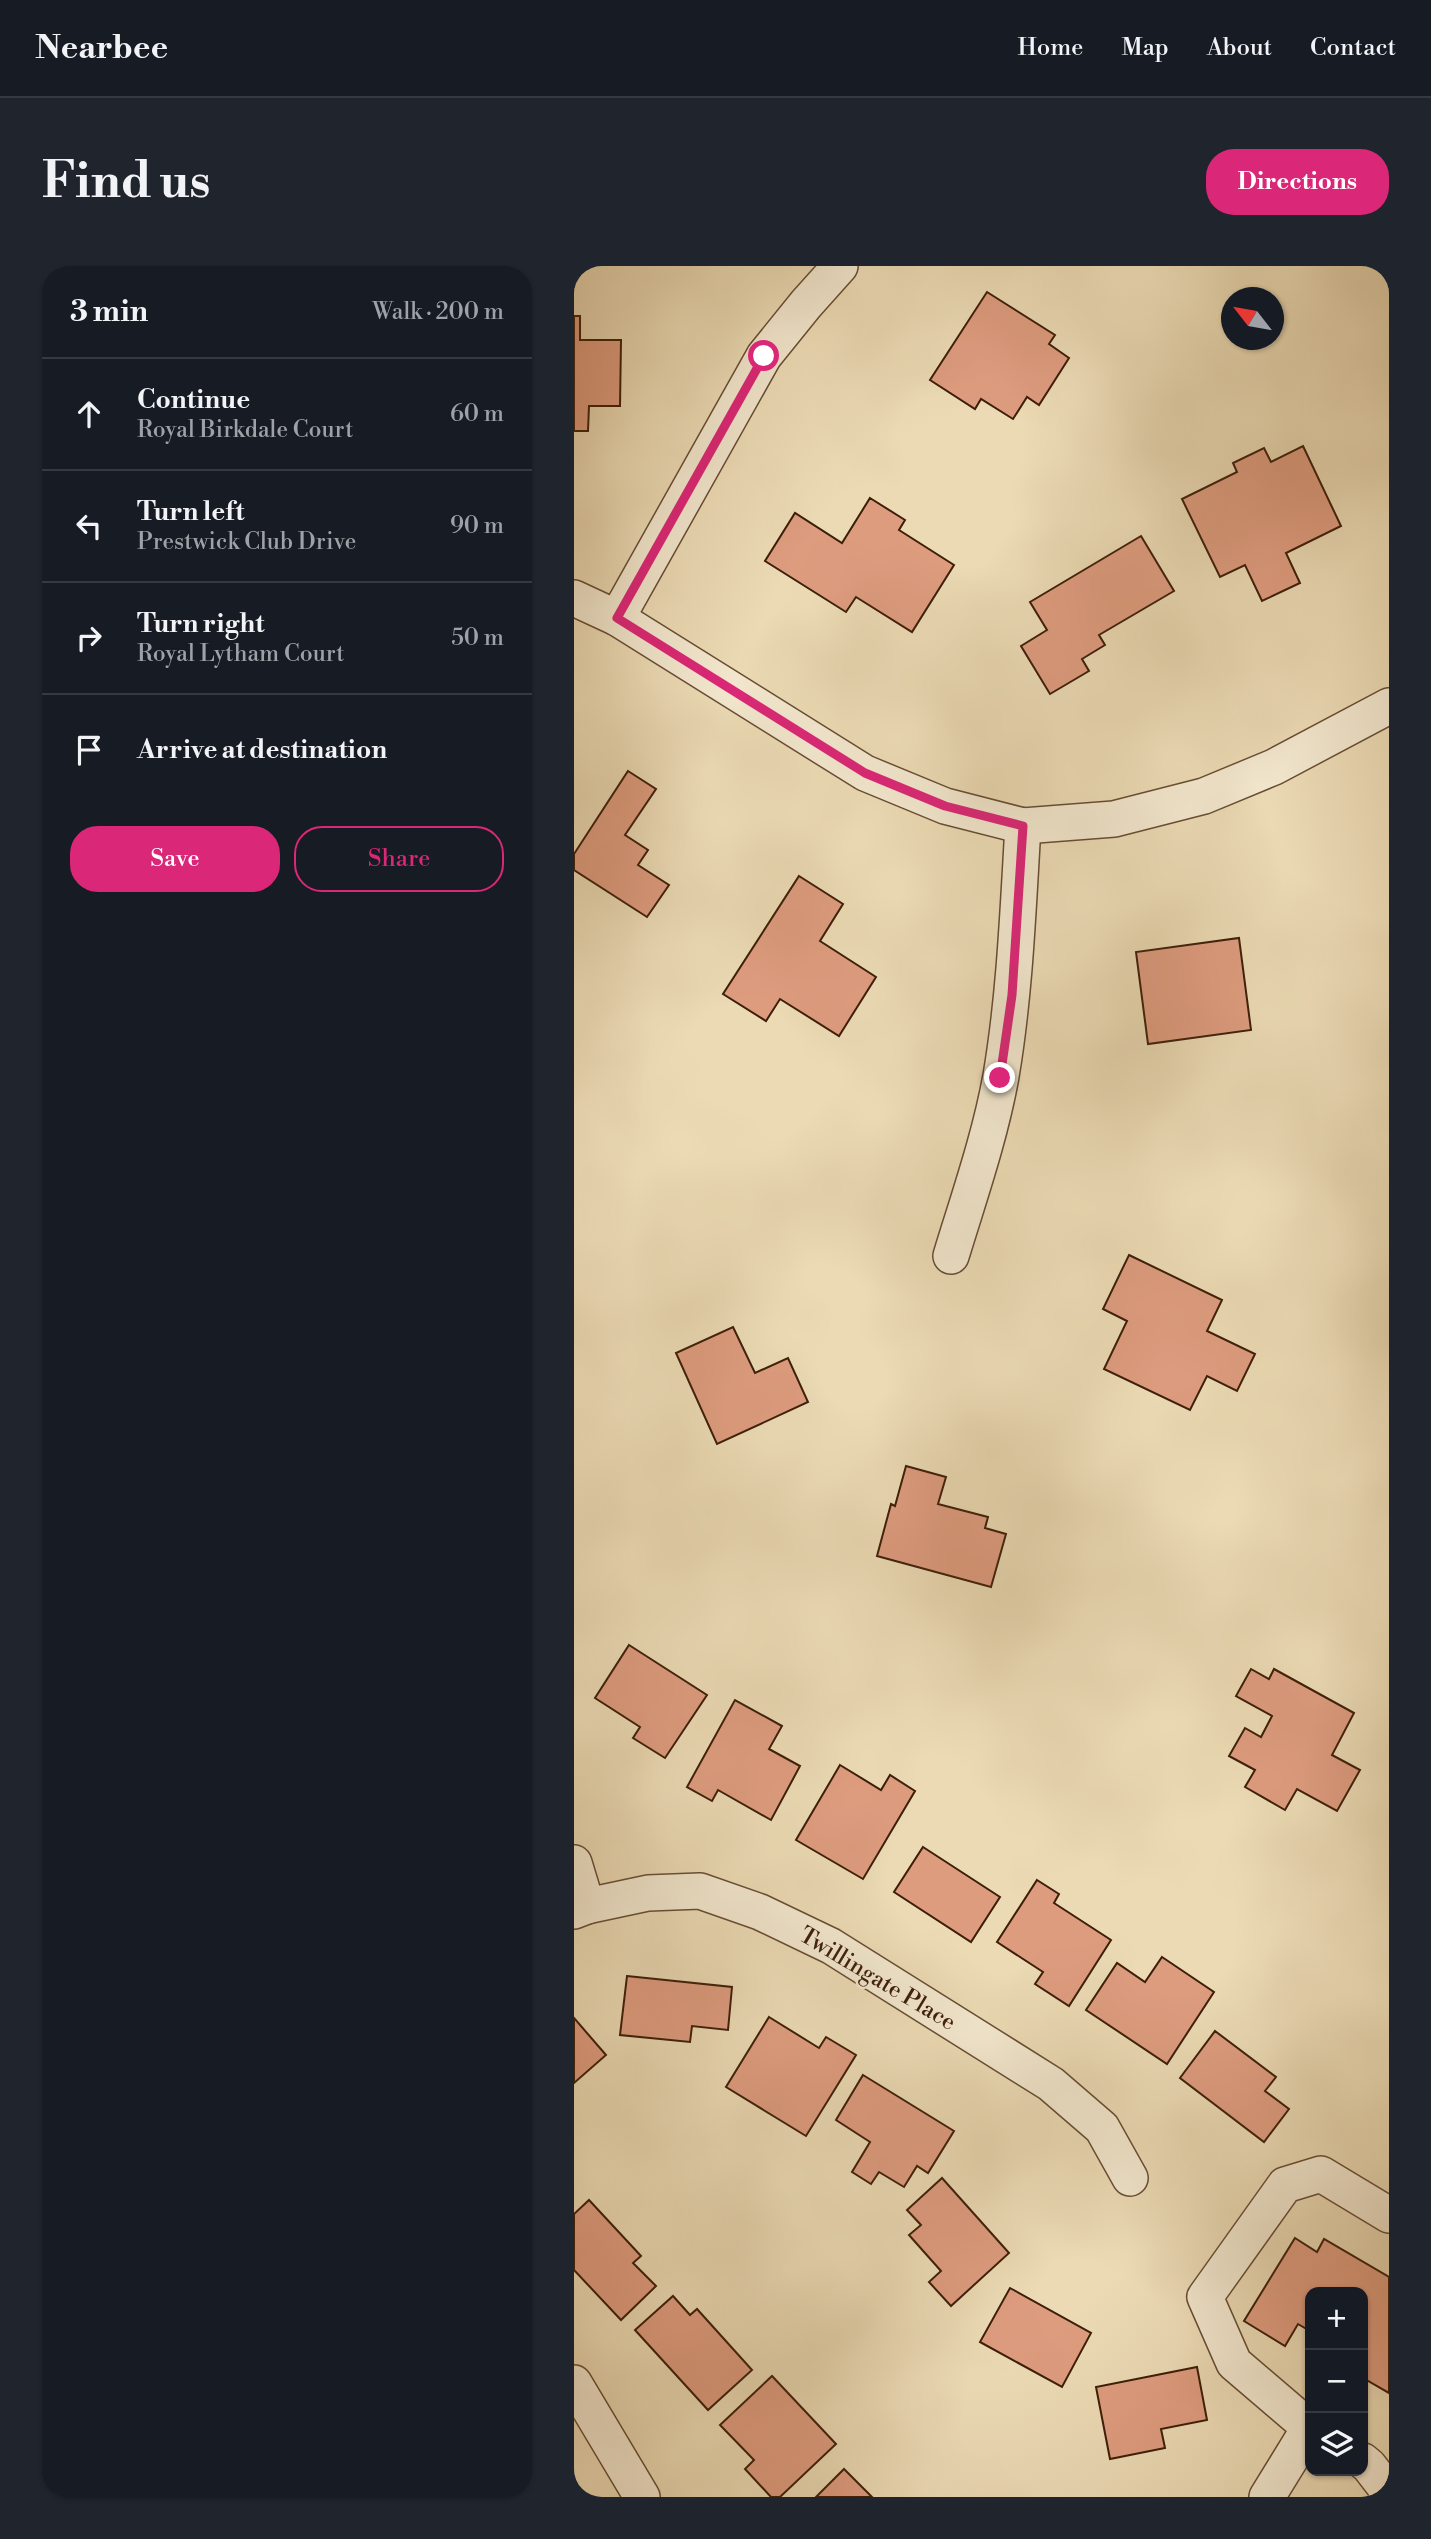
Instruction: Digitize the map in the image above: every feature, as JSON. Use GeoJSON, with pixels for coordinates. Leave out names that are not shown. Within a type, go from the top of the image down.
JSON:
{"type":"FeatureCollection","features":[{"type":"Feature","properties":{"kind":"street"},"geometry":{"type":"LineString","coordinates":[[617,618],[764,356],[840,266]]}},
{"type":"Feature","properties":{"kind":"street"},"geometry":{"type":"LineString","coordinates":[[574,598],[617,618],[865,773],[945,806],[1023,826],[1114,818],[1204,796],[1274,767],[1389,706]]}},
{"type":"Feature","properties":{"kind":"street"},"geometry":{"type":"LineString","coordinates":[[951,1256],[976,1176],[1000,1078],[1012,995],[1023,826]]}},
{"type":"Feature","properties":{"kind":"street"},"geometry":{"type":"LineString","coordinates":[[574,1863],[580,1909]]}},
{"type":"Feature","properties":{"kind":"street","name":"Twillingate Place"},"geometry":{"type":"LineString","coordinates":[[580,1909],[648,1893],[700,1891],[760,1912],[831,1946],[1051,2084],[1102,2128],[1130,2178]]}},
{"type":"Feature","properties":{"kind":"street"},"geometry":{"type":"LineString","coordinates":[[1305,2424],[1234,2363],[1206,2297],[1285,2185],[1321,2174],[1389,2215]]}},
{"type":"Feature","properties":{"kind":"street"},"geometry":{"type":"LineString","coordinates":[[574,2383],[642,2497]]}},
{"type":"Feature","properties":{"kind":"street"},"geometry":{"type":"LineString","coordinates":[[1267,2497],[1305,2436]]}},
{"type":"Feature","properties":{"kind":"street"},"geometry":{"type":"LineString","coordinates":[[1368,2465],[1389,2492]]}},
{"type":"Feature","properties":{"kind":"building"},"geometry":{"type":"Polygon","coordinates":[[[987,292],[1055,335],[1049,344],[1069,358],[1039,405],[1027,397],[1013,419],[981,399],[975,409],[930,380],[987,292]]]}},
{"type":"Feature","properties":{"kind":"building"},"geometry":{"type":"Polygon","coordinates":[[[574,316],[580,316],[580,340],[621,340],[620,406],[589,406],[588,431],[574,431],[574,316]]]}},
{"type":"Feature","properties":{"kind":"building"},"geometry":{"type":"Polygon","coordinates":[[[1303,446],[1341,526],[1286,553],[1300,583],[1262,601],[1245,565],[1220,577],[1182,499],[1237,472],[1233,463],[1264,448],[1271,462],[1303,446]]]}},
{"type":"Feature","properties":{"kind":"building"},"geometry":{"type":"Polygon","coordinates":[[[870,498],[905,520],[899,530],[954,565],[912,632],[856,597],[846,612],[765,561],[795,513],[842,543],[870,498]]]}},
{"type":"Feature","properties":{"kind":"building"},"geometry":{"type":"Polygon","coordinates":[[[1141,536],[1174,591],[1099,635],[1105,645],[1082,659],[1089,671],[1050,694],[1021,646],[1047,630],[1030,602],[1141,536]]]}},
{"type":"Feature","properties":{"kind":"building"},"geometry":{"type":"Polygon","coordinates":[[[628,771],[656,789],[625,835],[648,850],[638,865],[669,885],[647,917],[574,870],[574,854],[628,771]]]}},
{"type":"Feature","properties":{"kind":"building"},"geometry":{"type":"Polygon","coordinates":[[[799,876],[843,904],[820,941],[876,977],[839,1036],[780,999],[766,1021],[723,994],[799,876]]]}},
{"type":"Feature","properties":{"kind":"building"},"geometry":{"type":"Polygon","coordinates":[[[1239,938],[1251,1030],[1148,1044],[1136,952],[1239,938]]]}},
{"type":"Feature","properties":{"kind":"building"},"geometry":{"type":"Polygon","coordinates":[[[1129,1255],[1222,1300],[1207,1331],[1255,1354],[1237,1391],[1207,1376],[1190,1410],[1104,1369],[1127,1321],[1103,1309],[1129,1255]]]}},
{"type":"Feature","properties":{"kind":"building"},"geometry":{"type":"Polygon","coordinates":[[[733,1327],[755,1373],[788,1358],[808,1402],[717,1444],[676,1353],[733,1327]]]}},
{"type":"Feature","properties":{"kind":"building"},"geometry":{"type":"Polygon","coordinates":[[[906,1466],[946,1477],[938,1504],[988,1517],[985,1528],[1006,1534],[991,1587],[877,1556],[891,1504],[895,1506],[906,1466]]]}},
{"type":"Feature","properties":{"kind":"building"},"geometry":{"type":"Polygon","coordinates":[[[629,1645],[707,1695],[665,1758],[633,1738],[640,1727],[595,1698],[629,1645]]]}},
{"type":"Feature","properties":{"kind":"building"},"geometry":{"type":"Polygon","coordinates":[[[1251,1669],[1269,1679],[1274,1669],[1354,1713],[1332,1755],[1360,1770],[1337,1811],[1297,1789],[1285,1810],[1245,1787],[1255,1770],[1229,1756],[1245,1728],[1261,1737],[1272,1716],[1236,1696],[1251,1669]]]}},
{"type":"Feature","properties":{"kind":"building"},"geometry":{"type":"Polygon","coordinates":[[[735,1700],[782,1726],[769,1749],[800,1766],[771,1820],[718,1790],[712,1801],[687,1787],[735,1700]]]}},
{"type":"Feature","properties":{"kind":"building"},"geometry":{"type":"Polygon","coordinates":[[[840,1765],[881,1790],[890,1775],[915,1791],[863,1879],[796,1840],[840,1765]]]}},
{"type":"Feature","properties":{"kind":"building"},"geometry":{"type":"Polygon","coordinates":[[[923,1847],[1000,1897],[971,1942],[894,1892],[923,1847]]]}},
{"type":"Feature","properties":{"kind":"building"},"geometry":{"type":"Polygon","coordinates":[[[1037,1880],[1059,1894],[1054,1903],[1111,1940],[1069,2006],[1035,1984],[1043,1972],[997,1942],[1037,1880]]]}},
{"type":"Feature","properties":{"kind":"building"},"geometry":{"type":"Polygon","coordinates":[[[1162,1957],[1214,1992],[1167,2064],[1086,2010],[1117,1963],[1145,1982],[1162,1957]]]}},
{"type":"Feature","properties":{"kind":"building"},"geometry":{"type":"Polygon","coordinates":[[[627,1976],[732,1987],[728,2030],[692,2026],[690,2042],[620,2035],[627,1976]]]}},
{"type":"Feature","properties":{"kind":"building"},"geometry":{"type":"Polygon","coordinates":[[[769,2017],[819,2048],[826,2037],[856,2055],[806,2136],[726,2087],[769,2017]]]}},
{"type":"Feature","properties":{"kind":"building"},"geometry":{"type":"Polygon","coordinates":[[[574,2018],[606,2055],[574,2083],[574,2018]]]}},
{"type":"Feature","properties":{"kind":"building"},"geometry":{"type":"Polygon","coordinates":[[[1215,2031],[1276,2077],[1265,2091],[1289,2109],[1264,2142],[1180,2078],[1215,2031]]]}},
{"type":"Feature","properties":{"kind":"building"},"geometry":{"type":"Polygon","coordinates":[[[863,2075],[954,2131],[928,2173],[917,2166],[904,2187],[879,2172],[871,2184],[852,2172],[870,2142],[836,2120],[863,2075]]]}},
{"type":"Feature","properties":{"kind":"building"},"geometry":{"type":"Polygon","coordinates":[[[942,2178],[1009,2253],[951,2306],[929,2282],[941,2271],[909,2235],[921,2225],[907,2210],[942,2178]]]}},
{"type":"Feature","properties":{"kind":"building"},"geometry":{"type":"Polygon","coordinates":[[[589,2200],[641,2256],[633,2263],[656,2286],[621,2320],[574,2270],[574,2214],[589,2200]]]}},
{"type":"Feature","properties":{"kind":"building"},"geometry":{"type":"Polygon","coordinates":[[[1295,2238],[1317,2252],[1324,2239],[1389,2277],[1389,2393],[1368,2381],[1368,2287],[1305,2287],[1305,2328],[1298,2324],[1285,2346],[1244,2321],[1295,2238]]]}},
{"type":"Feature","properties":{"kind":"building"},"geometry":{"type":"Polygon","coordinates":[[[1010,2288],[1091,2333],[1062,2387],[980,2342],[1010,2288]]]}},
{"type":"Feature","properties":{"kind":"building"},"geometry":{"type":"Polygon","coordinates":[[[673,2296],[690,2315],[697,2309],[752,2370],[708,2410],[635,2330],[673,2296]]]}},
{"type":"Feature","properties":{"kind":"building"},"geometry":{"type":"Polygon","coordinates":[[[1197,2367],[1207,2420],[1161,2429],[1165,2448],[1110,2459],[1096,2387],[1197,2367]]]}},
{"type":"Feature","properties":{"kind":"building"},"geometry":{"type":"Polygon","coordinates":[[[772,2376],[836,2444],[780,2497],[771,2497],[745,2469],[754,2460],[720,2425],[772,2376]]]}},
{"type":"Feature","properties":{"kind":"building"},"geometry":{"type":"Polygon","coordinates":[[[844,2469],[872,2497],[816,2497],[844,2469]]]}},
{"type":"Feature","properties":{"kind":"route"},"geometry":{"type":"LineString","coordinates":[[764,356],[617,618],[865,773],[945,806],[1023,826],[1012,995],[1000,1078]]}}]}
